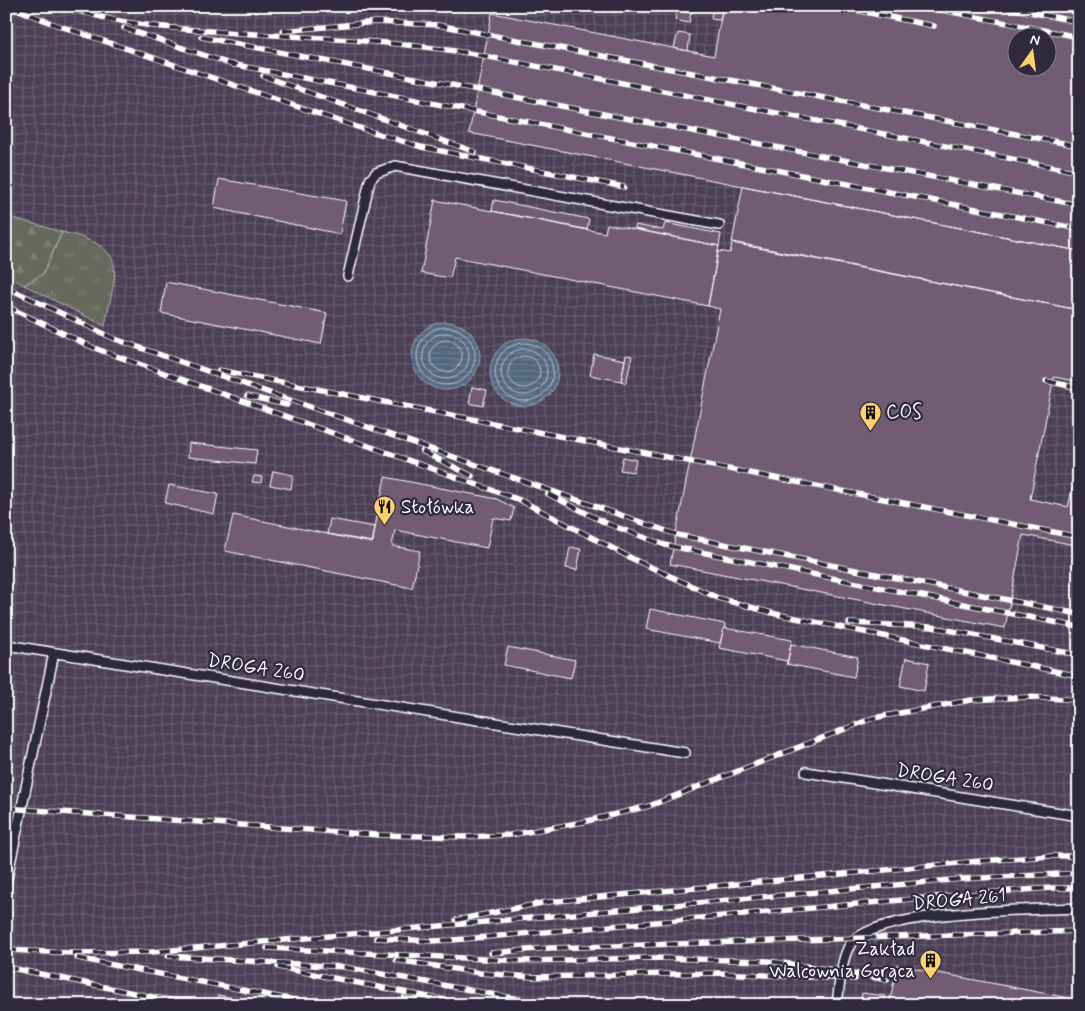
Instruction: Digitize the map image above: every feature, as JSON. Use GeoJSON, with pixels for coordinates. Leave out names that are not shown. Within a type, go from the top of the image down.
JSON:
{"type":"FeatureCollection","features":[{"type":"Feature","properties":{"kind":"lane"},"geometry":{"type":"LineString","coordinates":[[348,276],[370,180],[376,173],[395,166],[719,225]]}},
{"type":"Feature","properties":{"kind":"lane","name":"DROGA 260"},"geometry":{"type":"LineString","coordinates":[[6,645],[685,753]]}},
{"type":"Feature","properties":{"kind":"lane"},"geometry":{"type":"LineString","coordinates":[[6,883],[54,653]]}},
{"type":"Feature","properties":{"kind":"lane","name":"DROGA 260"},"geometry":{"type":"LineString","coordinates":[[806,772],[1079,816]]}},
{"type":"Feature","properties":{"kind":"lane","name":"DROGA 261"},"geometry":{"type":"LineString","coordinates":[[837,1005],[842,971],[850,945],[867,931],[917,917],[1079,908]]}},
{"type":"Feature","properties":{"kind":"shaded area"},"geometry":{"type":"Polygon","coordinates":[[[6,6],[1079,6],[1079,1005],[6,1005],[6,6]]]}},
{"type":"Feature","properties":{"kind":"green space"},"geometry":{"type":"Polygon","coordinates":[[[6,216],[62,232],[43,274],[24,285],[6,275],[6,216]]]}},
{"type":"Feature","properties":{"kind":"green space"},"geometry":{"type":"Polygon","coordinates":[[[62,232],[84,238],[99,245],[109,253],[114,263],[113,289],[105,326],[24,285],[43,274],[62,232]]]}},
{"type":"Feature","properties":{"kind":"water"},"geometry":{"type":"Polygon","coordinates":[[[439,322],[453,322],[465,327],[475,337],[480,349],[480,363],[475,375],[465,385],[453,390],[439,390],[427,385],[417,375],[412,363],[412,349],[417,337],[427,327],[439,322]]]}},
{"type":"Feature","properties":{"kind":"water"},"geometry":{"type":"Polygon","coordinates":[[[517,338],[531,338],[543,343],[553,353],[558,365],[558,379],[553,391],[543,401],[531,406],[517,406],[505,401],[495,391],[490,379],[490,365],[495,353],[505,343],[517,338]]]}},
{"type":"Feature","properties":{"kind":"building"},"geometry":{"type":"Polygon","coordinates":[[[667,6],[692,6],[691,13],[666,9],[667,6]]]}},
{"type":"Feature","properties":{"kind":"building"},"geometry":{"type":"Polygon","coordinates":[[[692,6],[709,6],[708,9],[692,6]]]}},
{"type":"Feature","properties":{"kind":"building"},"geometry":{"type":"Polygon","coordinates":[[[713,6],[723,6],[720,20],[711,19],[713,6]]]}},
{"type":"Feature","properties":{"kind":"building"},"geometry":{"type":"Polygon","coordinates":[[[723,6],[1079,6],[1079,251],[469,133],[492,13],[714,56],[723,6]]]}},
{"type":"Feature","properties":{"kind":"building"},"geometry":{"type":"Polygon","coordinates":[[[677,11],[691,13],[689,23],[675,20],[677,11]]]}},
{"type":"Feature","properties":{"kind":"building"},"geometry":{"type":"Polygon","coordinates":[[[678,33],[690,35],[688,51],[674,48],[678,33]]]}},
{"type":"Feature","properties":{"kind":"building"},"geometry":{"type":"Polygon","coordinates":[[[219,179],[346,201],[340,234],[214,208],[219,179]]]}},
{"type":"Feature","properties":{"kind":"building"},"geometry":{"type":"Polygon","coordinates":[[[743,186],[1079,251],[1079,310],[732,242],[743,186]]]}},
{"type":"Feature","properties":{"kind":"building"},"geometry":{"type":"Polygon","coordinates":[[[435,200],[605,233],[607,224],[719,246],[708,306],[455,257],[450,278],[421,273],[435,200]]]}},
{"type":"Feature","properties":{"kind":"building"},"geometry":{"type":"Polygon","coordinates":[[[494,200],[589,219],[587,230],[492,211],[494,200]]]}},
{"type":"Feature","properties":{"kind":"building"},"geometry":{"type":"Polygon","coordinates":[[[665,223],[721,234],[719,246],[635,229],[635,225],[663,230],[665,223]]]}},
{"type":"Feature","properties":{"kind":"building","name":"COS"},"geometry":{"type":"Polygon","coordinates":[[[732,243],[1079,310],[1079,382],[1054,377],[1030,499],[1068,507],[1072,489],[1077,481],[1079,481],[1079,523],[1075,545],[1023,535],[1005,628],[670,564],[720,309],[708,306],[718,251],[730,253],[732,243]]]}},
{"type":"Feature","properties":{"kind":"building"},"geometry":{"type":"Polygon","coordinates":[[[166,282],[327,313],[321,344],[161,313],[166,282]]]}},
{"type":"Feature","properties":{"kind":"building"},"geometry":{"type":"Polygon","coordinates":[[[594,354],[625,360],[621,381],[590,375],[594,354]]]}},
{"type":"Feature","properties":{"kind":"building"},"geometry":{"type":"Polygon","coordinates":[[[626,355],[632,356],[626,383],[621,381],[626,355]]]}},
{"type":"Feature","properties":{"kind":"building"},"geometry":{"type":"Polygon","coordinates":[[[472,387],[487,390],[483,406],[469,403],[472,387]]]}},
{"type":"Feature","properties":{"kind":"building"},"geometry":{"type":"Polygon","coordinates":[[[189,443],[257,450],[255,464],[188,457],[189,443]]]}},
{"type":"Feature","properties":{"kind":"building"},"geometry":{"type":"Polygon","coordinates":[[[623,457],[636,460],[633,472],[620,470],[623,457]]]}},
{"type":"Feature","properties":{"kind":"building"},"geometry":{"type":"Polygon","coordinates":[[[273,471],[293,475],[291,489],[270,485],[273,471]]]}},
{"type":"Feature","properties":{"kind":"building"},"geometry":{"type":"Polygon","coordinates":[[[254,476],[262,477],[261,483],[252,482],[254,476]]]}},
{"type":"Feature","properties":{"kind":"building"},"geometry":{"type":"Polygon","coordinates":[[[385,477],[497,499],[514,508],[511,521],[493,518],[487,548],[395,530],[392,546],[420,551],[412,588],[225,551],[233,515],[372,543],[385,477]]]}},
{"type":"Feature","properties":{"kind":"building"},"geometry":{"type":"Polygon","coordinates":[[[169,485],[218,494],[214,514],[165,503],[169,485]]]}},
{"type":"Feature","properties":{"kind":"building"},"geometry":{"type":"Polygon","coordinates":[[[330,519],[375,527],[373,542],[327,534],[330,519]]]}},
{"type":"Feature","properties":{"kind":"building"},"geometry":{"type":"Polygon","coordinates":[[[1079,523],[1079,551],[1074,550],[1079,523]]]}},
{"type":"Feature","properties":{"kind":"building"},"geometry":{"type":"Polygon","coordinates":[[[570,547],[581,549],[577,570],[566,568],[570,547]]]}},
{"type":"Feature","properties":{"kind":"building"},"geometry":{"type":"Polygon","coordinates":[[[650,609],[725,624],[720,643],[646,629],[650,609]]]}},
{"type":"Feature","properties":{"kind":"building"},"geometry":{"type":"Polygon","coordinates":[[[724,628],[792,640],[787,665],[787,661],[719,648],[724,628]]]}},
{"type":"Feature","properties":{"kind":"building"},"geometry":{"type":"Polygon","coordinates":[[[791,644],[858,657],[854,677],[787,664],[791,644]]]}},
{"type":"Feature","properties":{"kind":"building"},"geometry":{"type":"Polygon","coordinates":[[[508,647],[575,660],[571,678],[504,665],[508,647]]]}},
{"type":"Feature","properties":{"kind":"building"},"geometry":{"type":"Polygon","coordinates":[[[906,658],[929,663],[924,691],[900,686],[906,658]]]}},
{"type":"Feature","properties":{"kind":"building","name":"Zakład Walcownia Gorąca"},"geometry":{"type":"Polygon","coordinates":[[[897,965],[1079,1000],[1079,1005],[860,1005],[862,993],[885,996],[884,1000],[890,1001],[897,965]]]}},
{"type":"Feature","properties":{"kind":"building"},"geometry":{"type":"Polygon","coordinates":[[[218,995],[269,1005],[216,1005],[218,995]]]}},
{"type":"Feature","properties":{"kind":"railway"},"geometry":{"type":"LineString","coordinates":[[10,6],[51,23],[421,147],[624,187]]}},
{"type":"Feature","properties":{"kind":"railway"},"geometry":{"type":"LineString","coordinates":[[63,6],[84,13],[150,26],[386,43],[474,54],[1079,172]]}},
{"type":"Feature","properties":{"kind":"railway"},"geometry":{"type":"LineString","coordinates":[[835,6],[934,26]]}},
{"type":"Feature","properties":{"kind":"railway"},"geometry":{"type":"LineString","coordinates":[[921,6],[1079,37]]}},
{"type":"Feature","properties":{"kind":"railway"},"geometry":{"type":"LineString","coordinates":[[999,6],[1079,22]]}},
{"type":"Feature","properties":{"kind":"railway"},"geometry":{"type":"LineString","coordinates":[[283,31],[376,22],[438,25],[1079,146]]}},
{"type":"Feature","properties":{"kind":"railway"},"geometry":{"type":"LineString","coordinates":[[124,28],[233,65]]}},
{"type":"Feature","properties":{"kind":"railway"},"geometry":{"type":"LineString","coordinates":[[201,37],[1079,205]]}},
{"type":"Feature","properties":{"kind":"railway"},"geometry":{"type":"LineString","coordinates":[[226,63],[1079,229]]}},
{"type":"Feature","properties":{"kind":"railway"},"geometry":{"type":"LineString","coordinates":[[263,76],[475,152]]}},
{"type":"Feature","properties":{"kind":"railway"},"geometry":{"type":"LineString","coordinates":[[6,287],[115,339],[678,535],[1079,614]]}},
{"type":"Feature","properties":{"kind":"railway"},"geometry":{"type":"LineString","coordinates":[[6,306],[94,348],[520,500],[633,559],[718,598],[776,614],[1079,676]]}},
{"type":"Feature","properties":{"kind":"railway"},"geometry":{"type":"LineString","coordinates":[[219,370],[1079,537]]}},
{"type":"Feature","properties":{"kind":"railway"},"geometry":{"type":"LineString","coordinates":[[1046,381],[1079,388]]}},
{"type":"Feature","properties":{"kind":"railway"},"geometry":{"type":"LineString","coordinates":[[247,396],[287,405]]}},
{"type":"Feature","properties":{"kind":"railway"},"geometry":{"type":"LineString","coordinates":[[422,451],[472,476]]}},
{"type":"Feature","properties":{"kind":"railway"},"geometry":{"type":"LineString","coordinates":[[548,494],[608,524],[665,545],[1079,627]]}},
{"type":"Feature","properties":{"kind":"railway"},"geometry":{"type":"LineString","coordinates":[[849,623],[932,627],[1079,655]]}},
{"type":"Feature","properties":{"kind":"railway"},"geometry":{"type":"LineString","coordinates":[[6,808],[378,835],[465,837],[510,835],[583,822],[649,806],[873,718],[971,700],[1029,697],[1079,700]]}},
{"type":"Feature","properties":{"kind":"railway"},"geometry":{"type":"LineString","coordinates":[[456,920],[547,902],[980,861],[1079,856]]}},
{"type":"Feature","properties":{"kind":"railway"},"geometry":{"type":"LineString","coordinates":[[6,950],[72,953],[151,952],[962,879],[1079,873]]}},
{"type":"Feature","properties":{"kind":"railway"},"geometry":{"type":"LineString","coordinates":[[376,938],[431,941],[453,940],[981,893],[1079,888]]}},
{"type":"Feature","properties":{"kind":"railway"},"geometry":{"type":"LineString","coordinates":[[491,953],[550,948],[1079,931]]}},
{"type":"Feature","properties":{"kind":"railway"},"geometry":{"type":"LineString","coordinates":[[267,948],[523,961],[654,958],[768,961],[842,971],[887,980]]}},
{"type":"Feature","properties":{"kind":"railway"},"geometry":{"type":"LineString","coordinates":[[168,956],[344,967],[552,1005]]}},
{"type":"Feature","properties":{"kind":"railway"},"geometry":{"type":"LineString","coordinates":[[77,958],[320,1005]]}},
{"type":"Feature","properties":{"kind":"railway"},"geometry":{"type":"LineString","coordinates":[[396,960],[480,973],[532,977],[719,973],[855,979]]}},
{"type":"Feature","properties":{"kind":"railway"},"geometry":{"type":"LineString","coordinates":[[6,967],[193,1005]]}},
{"type":"Feature","properties":{"kind":"railway"},"geometry":{"type":"LineString","coordinates":[[278,967],[469,1005]]}},
{"type":"Feature","properties":{"kind":"railway"},"geometry":{"type":"LineString","coordinates":[[404,998],[423,1005]]}},
{"type":"Feature","properties":{"kind":"place","name":"COS"},"geometry":{"type":"Point","coordinates":[870,431]}},
{"type":"Feature","properties":{"kind":"place","name":"Stołówka"},"geometry":{"type":"Point","coordinates":[385,526]}},
{"type":"Feature","properties":{"kind":"place","name":"Zakład Walcownia Gorąca"},"geometry":{"type":"Point","coordinates":[931,979]}}]}
